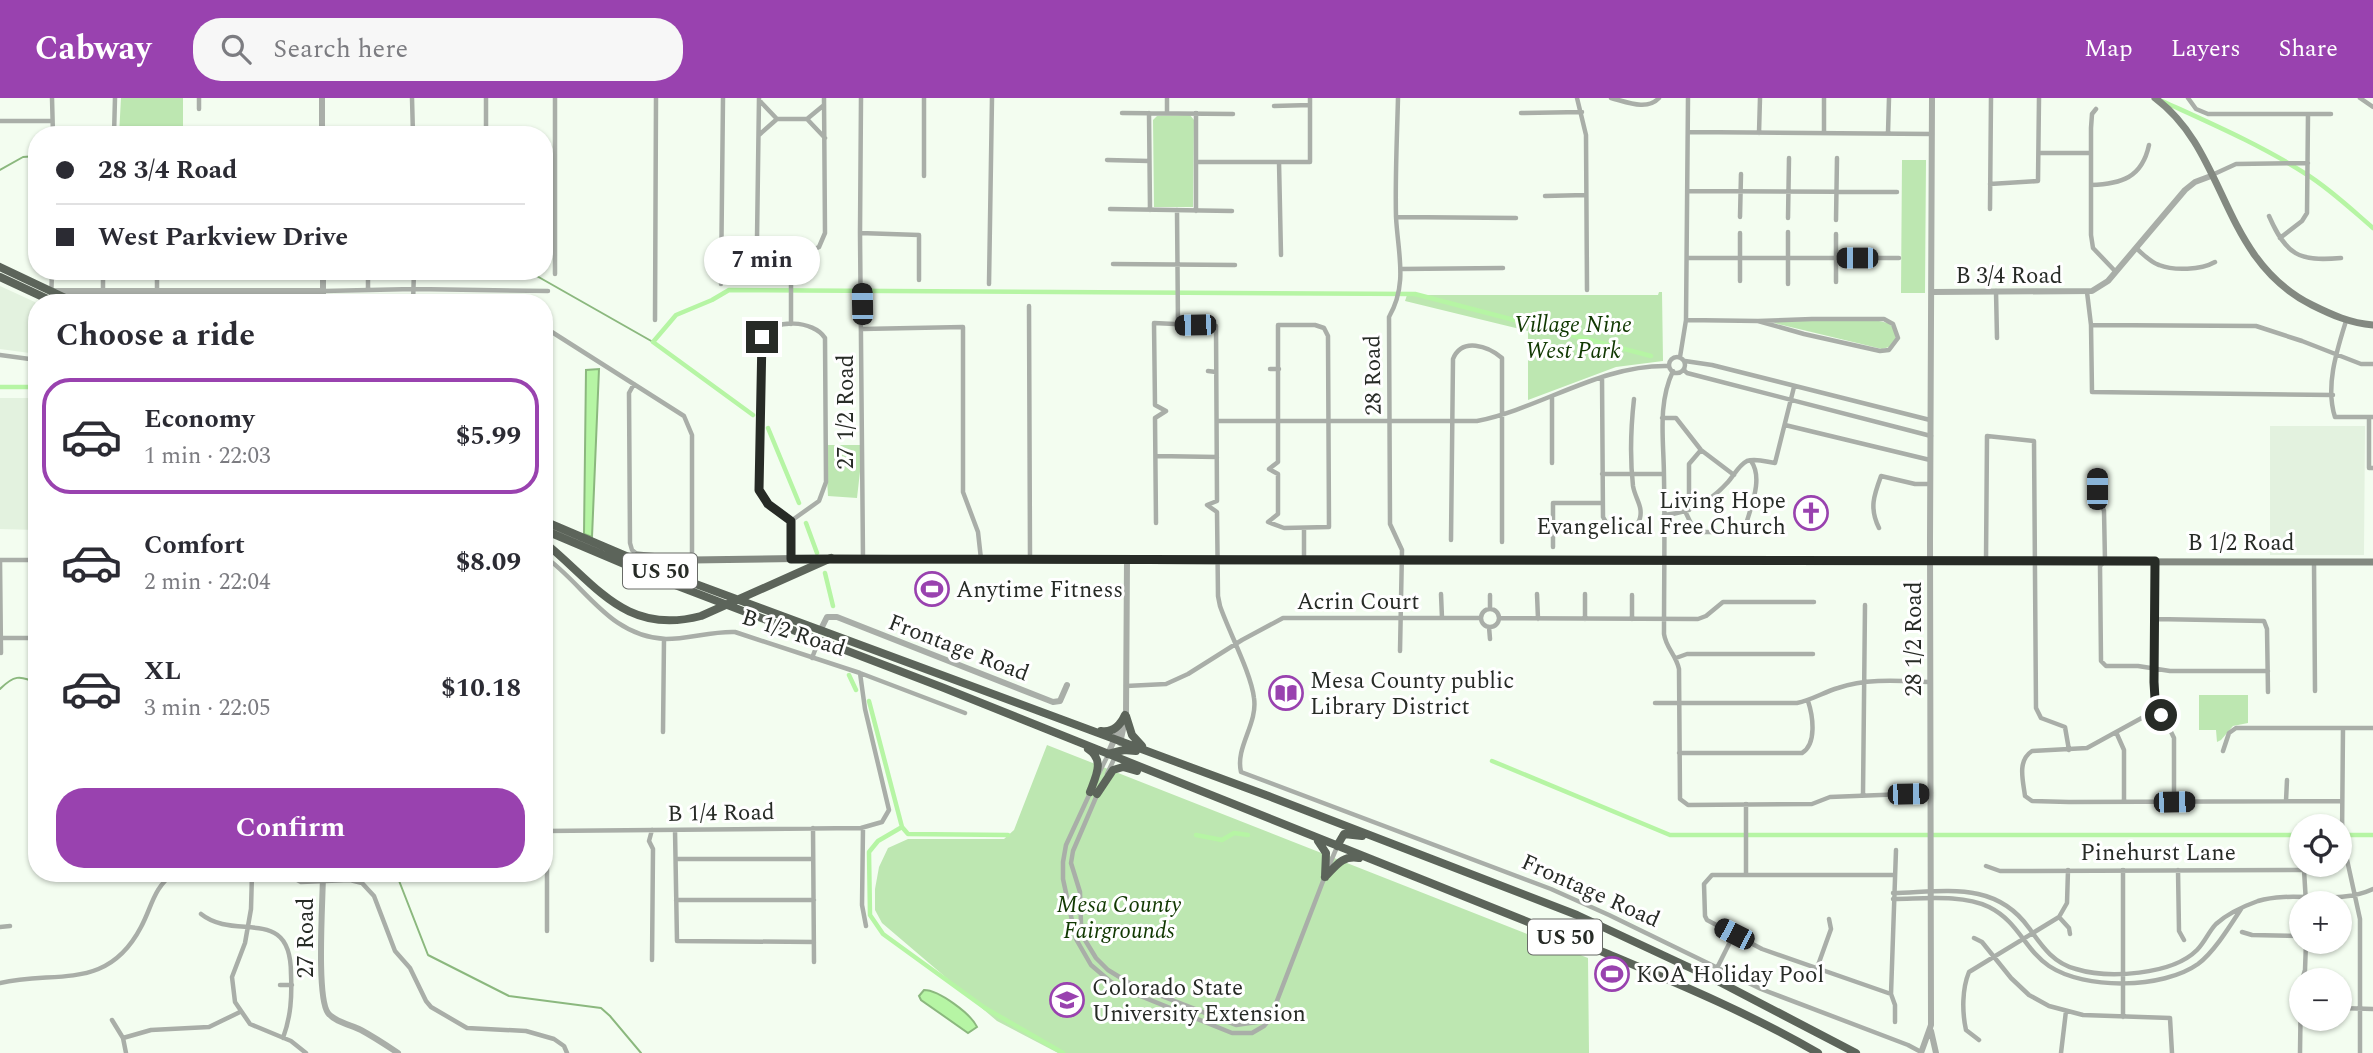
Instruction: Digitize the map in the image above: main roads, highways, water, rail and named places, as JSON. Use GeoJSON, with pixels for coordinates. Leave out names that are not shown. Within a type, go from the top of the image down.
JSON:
{"type":"FeatureCollection","features":[{"type":"Feature","properties":{"kind":"highway"},"geometry":{"type":"LineString","coordinates":[[0,267],[44,294]]}},
{"type":"Feature","properties":{"kind":"highway"},"geometry":{"type":"LineString","coordinates":[[0,277],[40,294]]}},
{"type":"Feature","properties":{"kind":"highway","name":"US 50"},"geometry":{"type":"LineString","coordinates":[[553,525],[1012,715],[1686,987],[1788,1035],[1818,1053]]}},
{"type":"Feature","properties":{"kind":"highway","name":"US 50"},"geometry":{"type":"LineString","coordinates":[[553,534],[662,580],[802,634],[845,640],[1386,841],[1608,928],[1858,1053]]}},
{"type":"Feature","properties":{"kind":"highway"},"geometry":{"type":"LineString","coordinates":[[574,535],[638,555]]}},
{"type":"Feature","properties":{"kind":"highway"},"geometry":{"type":"LineString","coordinates":[[553,550],[619,607],[638,616],[661,621],[680,621],[715,610],[831,558]]}},
{"type":"Feature","properties":{"kind":"highway"},"geometry":{"type":"LineString","coordinates":[[1028,707],[1049,711],[1105,732],[1118,727],[1126,713],[1133,738],[1146,751]]}},
{"type":"Feature","properties":{"kind":"highway"},"geometry":{"type":"LineString","coordinates":[[1012,715],[1094,753],[1099,767],[1094,793],[1113,770],[1120,768],[1203,792]]}},
{"type":"Feature","properties":{"kind":"highway"},"geometry":{"type":"LineString","coordinates":[[1113,754],[1128,749],[1146,751]]}},
{"type":"Feature","properties":{"kind":"highway"},"geometry":{"type":"LineString","coordinates":[[1337,846],[1344,834],[1386,841]]}},
{"type":"Feature","properties":{"kind":"highway"},"geometry":{"type":"LineString","coordinates":[[1314,837],[1326,853],[1325,877],[1347,857],[1371,860]]}},
{"type":"Feature","properties":{"kind":"main road"},"geometry":{"type":"LineString","coordinates":[[2155,98],[2183,124],[2199,149],[2246,245],[2276,281],[2299,299],[2346,321],[2373,325]]}},
{"type":"Feature","properties":{"kind":"main road","name":"B 1/2 Road"},"geometry":{"type":"LineString","coordinates":[[638,555],[692,560],[831,558],[1127,561],[2373,562]]}},
{"type":"Feature","properties":{"kind":"waterway"},"geometry":{"type":"LineString","coordinates":[[2162,101],[2289,163],[2324,186],[2373,228]]}},
{"type":"Feature","properties":{"kind":"waterway"},"geometry":{"type":"LineString","coordinates":[[0,170],[28,157]]}},
{"type":"Feature","properties":{"kind":"waterway"},"geometry":{"type":"LineString","coordinates":[[544,280],[653,342]]}},
{"type":"Feature","properties":{"kind":"waterway"},"geometry":{"type":"LineString","coordinates":[[753,415],[653,342],[676,315],[729,290],[1415,294],[1651,356]]}},
{"type":"Feature","properties":{"kind":"waterway"},"geometry":{"type":"LineString","coordinates":[[0,387],[28,387]]}},
{"type":"Feature","properties":{"kind":"waterway"},"geometry":{"type":"LineString","coordinates":[[768,428],[799,503]]}},
{"type":"Feature","properties":{"kind":"waterway"},"geometry":{"type":"LineString","coordinates":[[806,523],[817,553]]}},
{"type":"Feature","properties":{"kind":"waterway"},"geometry":{"type":"LineString","coordinates":[[825,573],[833,606]]}},
{"type":"Feature","properties":{"kind":"waterway"},"geometry":{"type":"LineString","coordinates":[[849,675],[856,690]]}},
{"type":"Feature","properties":{"kind":"waterway"},"geometry":{"type":"LineString","coordinates":[[0,689],[17,678],[28,680]]}},
{"type":"Feature","properties":{"kind":"waterway"},"geometry":{"type":"LineString","coordinates":[[869,701],[902,827],[908,834],[1008,835]]}},
{"type":"Feature","properties":{"kind":"waterway"},"geometry":{"type":"LineString","coordinates":[[1492,761],[1670,835],[2289,835]]}},
{"type":"Feature","properties":{"kind":"waterway"},"geometry":{"type":"LineString","coordinates":[[902,827],[878,841],[869,852],[870,915],[883,934],[985,1008],[1063,1053]]}},
{"type":"Feature","properties":{"kind":"waterway"},"geometry":{"type":"LineString","coordinates":[[1196,835],[1222,840],[1234,833],[1248,835]]}},
{"type":"Feature","properties":{"kind":"waterway"},"geometry":{"type":"LineString","coordinates":[[2352,835],[2373,835]]}},
{"type":"Feature","properties":{"kind":"waterway"},"geometry":{"type":"LineString","coordinates":[[400,882],[428,955],[509,996],[601,1008],[641,1053]]}},
{"type":"Feature","properties":{"kind":"place","name":"Living Hope Evangelical Free Church"},"geometry":{"type":"Point","coordinates":[1811,513]}},
{"type":"Feature","properties":{"kind":"place","name":"Anytime Fitness"},"geometry":{"type":"Point","coordinates":[932,589]}},
{"type":"Feature","properties":{"kind":"place","name":"Mesa County public Library District"},"geometry":{"type":"Point","coordinates":[1286,693]}},
{"type":"Feature","properties":{"kind":"place","name":"KOA Holiday Pool"},"geometry":{"type":"Point","coordinates":[1612,974]}},
{"type":"Feature","properties":{"kind":"place","name":"Colorado State University Extension"},"geometry":{"type":"Point","coordinates":[1067,1000]}},
{"type":"Feature","properties":{"kind":"park label","name":"Village Nine West Park"},"geometry":{"type":"Point","coordinates":[1573,337]}},
{"type":"Feature","properties":{"kind":"park label","name":"Mesa County Fairgrounds"},"geometry":{"type":"Point","coordinates":[1119,917]}}]}
